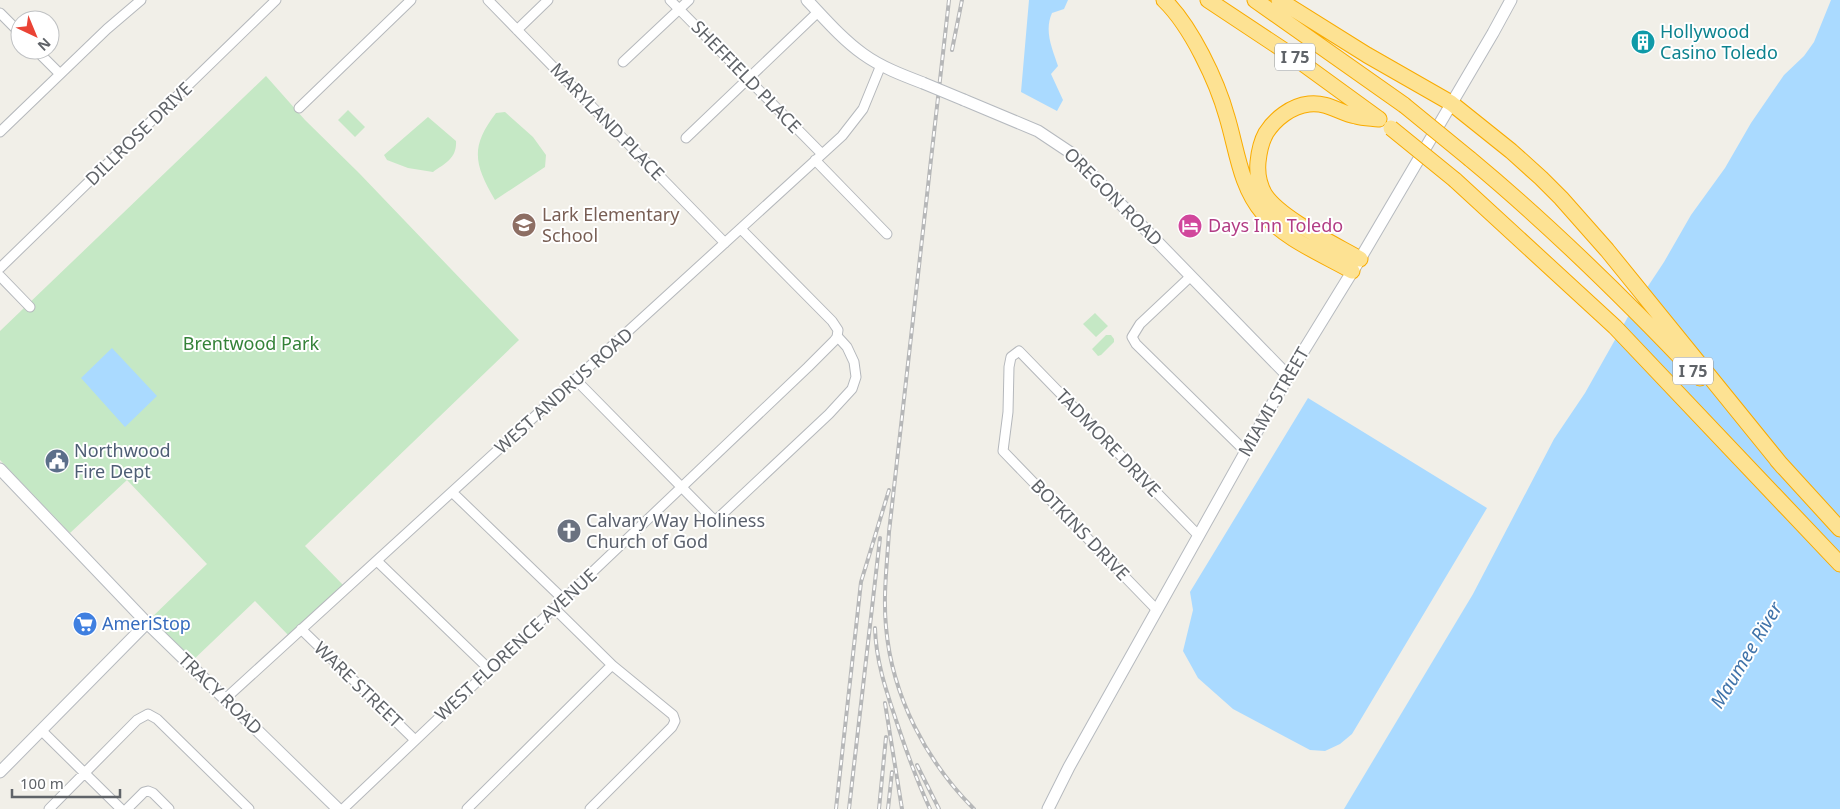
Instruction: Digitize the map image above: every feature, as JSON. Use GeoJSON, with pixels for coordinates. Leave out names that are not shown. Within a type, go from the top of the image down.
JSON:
{"type":"FeatureCollection","features":[{"type":"Feature","properties":{"kind":"highway"},"geometry":{"type":"LineString","coordinates":[[1164,0],[1194,41],[1212,74],[1227,116],[1241,173],[1247,189],[1262,213],[1276,226],[1294,238],[1356,265]]}},
{"type":"Feature","properties":{"kind":"highway","name":"I 75"},"geometry":{"type":"LineString","coordinates":[[1208,0],[1291,55],[1385,123],[1455,180],[1578,291],[1642,355],[1840,564]]}},
{"type":"Feature","properties":{"kind":"highway","name":"I 75"},"geometry":{"type":"LineString","coordinates":[[1255,0],[1404,105],[1527,207],[1637,311],[1840,529]]}},
{"type":"Feature","properties":{"kind":"highway"},"geometry":{"type":"LineString","coordinates":[[1279,0],[1367,55],[1451,103],[1512,151],[1561,198],[1607,250],[1783,467]]}},
{"type":"Feature","properties":{"kind":"highway"},"geometry":{"type":"LineString","coordinates":[[1356,265],[1288,217],[1266,196],[1261,186],[1258,170],[1259,151],[1265,135],[1273,123],[1287,111],[1308,104],[1329,105],[1355,116],[1385,123]]}},
{"type":"Feature","properties":{"kind":"street"},"geometry":{"type":"LineString","coordinates":[[0,132],[111,25],[141,0]]}},
{"type":"Feature","properties":{"kind":"street","name":"DILLROSE DRIVE"},"geometry":{"type":"LineString","coordinates":[[0,268],[276,0]]}},
{"type":"Feature","properties":{"kind":"street"},"geometry":{"type":"LineString","coordinates":[[299,108],[411,0]]}},
{"type":"Feature","properties":{"kind":"street","name":"MARYLAND PLACE"},"geometry":{"type":"LineString","coordinates":[[488,0],[725,244]]}},
{"type":"Feature","properties":{"kind":"street"},"geometry":{"type":"LineString","coordinates":[[517,30],[548,0]]}},
{"type":"Feature","properties":{"kind":"street","name":"SHEFFIELD PLACE"},"geometry":{"type":"LineString","coordinates":[[670,0],[748,79],[887,234]]}},
{"type":"Feature","properties":{"kind":"street"},"geometry":{"type":"LineString","coordinates":[[623,62],[689,0]]}},
{"type":"Feature","properties":{"kind":"street","name":"OREGON ROAD"},"geometry":{"type":"LineString","coordinates":[[806,0],[855,48],[881,65],[1038,131],[1065,148],[1288,376]]}},
{"type":"Feature","properties":{"kind":"street","name":"MIAMI STREET"},"geometry":{"type":"LineString","coordinates":[[1048,809],[1069,767],[1245,451],[1511,0]]}},
{"type":"Feature","properties":{"kind":"street"},"geometry":{"type":"LineString","coordinates":[[0,12],[10,22]]}},
{"type":"Feature","properties":{"kind":"street"},"geometry":{"type":"LineString","coordinates":[[686,138],[818,12]]}},
{"type":"Feature","properties":{"kind":"street"},"geometry":{"type":"LineString","coordinates":[[46,60],[60,74]]}},
{"type":"Feature","properties":{"kind":"street","name":"WEST ANDRUS ROAD"},"geometry":{"type":"LineString","coordinates":[[225,699],[453,493],[842,136],[858,116],[869,97],[881,65]]}},
{"type":"Feature","properties":{"kind":"street"},"geometry":{"type":"LineString","coordinates":[[576,380],[715,521],[836,407],[852,389],[856,377],[856,367],[851,352],[838,335],[832,320],[740,229]]}},
{"type":"Feature","properties":{"kind":"street"},"geometry":{"type":"LineString","coordinates":[[0,276],[30,307]]}},
{"type":"Feature","properties":{"kind":"street"},"geometry":{"type":"LineString","coordinates":[[1191,276],[1140,324],[1132,337],[1136,344],[1245,451]]}},
{"type":"Feature","properties":{"kind":"street","name":"WEST FLORENCE AVENUE"},"geometry":{"type":"LineString","coordinates":[[344,809],[682,488],[808,367],[838,335]]}},
{"type":"Feature","properties":{"kind":"street","name":"BOTKINS DRIVE"},"geometry":{"type":"LineString","coordinates":[[1019,351],[1011,358],[1009,367],[1008,412],[1003,451],[1156,609]]}},
{"type":"Feature","properties":{"kind":"street","name":"TADMORE DRIVE"},"geometry":{"type":"LineString","coordinates":[[1019,351],[1198,535]]}},
{"type":"Feature","properties":{"kind":"street","name":"TRACY ROAD"},"geometry":{"type":"LineString","coordinates":[[0,469],[147,622],[338,809]]}},
{"type":"Feature","properties":{"kind":"street"},"geometry":{"type":"LineString","coordinates":[[453,493],[563,599]]}},
{"type":"Feature","properties":{"kind":"street"},"geometry":{"type":"LineString","coordinates":[[377,561],[489,670]]}},
{"type":"Feature","properties":{"kind":"street"},"geometry":{"type":"LineString","coordinates":[[554,608],[612,665],[670,713],[675,721],[672,727],[590,809]]}},
{"type":"Feature","properties":{"kind":"street"},"geometry":{"type":"LineString","coordinates":[[0,772],[147,622]]}},
{"type":"Feature","properties":{"kind":"street","name":"WARE STREET"},"geometry":{"type":"LineString","coordinates":[[301,629],[415,740]]}},
{"type":"Feature","properties":{"kind":"street"},"geometry":{"type":"LineString","coordinates":[[467,809],[612,665]]}},
{"type":"Feature","properties":{"kind":"street"},"geometry":{"type":"LineString","coordinates":[[49,809],[137,720],[145,715],[151,715],[249,809]]}},
{"type":"Feature","properties":{"kind":"street"},"geometry":{"type":"LineString","coordinates":[[41,730],[122,809]]}},
{"type":"Feature","properties":{"kind":"street"},"geometry":{"type":"LineString","coordinates":[[127,809],[148,791],[153,793],[169,809]]}},
{"type":"Feature","properties":{"kind":"green space","name":"Brentwood Park"},"geometry":{"type":"Polygon","coordinates":[[[266,76],[305,120],[359,173],[519,340],[305,546],[344,586],[290,637],[255,601],[190,663],[149,620],[207,564],[127,480],[70,533],[0,460],[0,331],[266,76]]]}},
{"type":"Feature","properties":{"kind":"green space"},"geometry":{"type":"Polygon","coordinates":[[[348,110],[365,127],[355,137],[338,120],[348,110]]]}},
{"type":"Feature","properties":{"kind":"green space"},"geometry":{"type":"Polygon","coordinates":[[[505,112],[533,137],[546,155],[545,167],[495,200],[479,166],[479,146],[482,136],[496,113],[505,112]]]}},
{"type":"Feature","properties":{"kind":"green space"},"geometry":{"type":"Polygon","coordinates":[[[428,117],[456,141],[455,152],[450,160],[433,172],[408,168],[387,160],[384,155],[428,117]]]}},
{"type":"Feature","properties":{"kind":"green space"},"geometry":{"type":"Polygon","coordinates":[[[1095,313],[1108,326],[1096,337],[1083,324],[1095,313]]]}},
{"type":"Feature","properties":{"kind":"green space"},"geometry":{"type":"Polygon","coordinates":[[[1106,335],[1111,335],[1114,342],[1098,356],[1092,349],[1106,335]]]}},
{"type":"Feature","properties":{"kind":"water"},"geometry":{"type":"Polygon","coordinates":[[[1029,0],[1068,0],[1064,9],[1052,13],[1049,26],[1050,40],[1058,66],[1051,74],[1063,100],[1057,111],[1021,92],[1029,0]]]}},
{"type":"Feature","properties":{"kind":"water","name":"Maumee River"},"geometry":{"type":"Polygon","coordinates":[[[1831,0],[1840,0],[1840,809],[1344,809],[1473,594],[1554,439],[1585,393],[1629,315],[1664,262],[1691,215],[1725,168],[1751,123],[1784,75],[1804,56],[1814,42],[1831,0]]]}},
{"type":"Feature","properties":{"kind":"water"},"geometry":{"type":"Polygon","coordinates":[[[112,348],[157,396],[125,427],[81,378],[112,348]]]}},
{"type":"Feature","properties":{"kind":"water"},"geometry":{"type":"Polygon","coordinates":[[[1308,398],[1487,508],[1352,734],[1340,744],[1325,751],[1310,750],[1233,709],[1198,678],[1183,651],[1193,610],[1190,592],[1308,398]]]}},
{"type":"Feature","properties":{"kind":"railway"},"geometry":{"type":"LineString","coordinates":[[949,0],[889,532],[885,615],[890,653],[896,678],[914,726],[941,770],[974,809]]}},
{"type":"Feature","properties":{"kind":"railway"},"geometry":{"type":"LineString","coordinates":[[952,50],[962,0]]}},
{"type":"Feature","properties":{"kind":"railway"},"geometry":{"type":"LineString","coordinates":[[836,809],[861,582],[889,490]]}},
{"type":"Feature","properties":{"kind":"railway"},"geometry":{"type":"LineString","coordinates":[[849,809],[880,538]]}},
{"type":"Feature","properties":{"kind":"railway"},"geometry":{"type":"LineString","coordinates":[[875,628],[880,667],[887,692],[921,789],[930,809]]}},
{"type":"Feature","properties":{"kind":"railway"},"geometry":{"type":"LineString","coordinates":[[885,703],[902,809]]}},
{"type":"Feature","properties":{"kind":"railway"},"geometry":{"type":"LineString","coordinates":[[879,809],[886,737]]}},
{"type":"Feature","properties":{"kind":"railway"},"geometry":{"type":"LineString","coordinates":[[917,765],[939,809]]}},
{"type":"Feature","properties":{"kind":"railway"},"geometry":{"type":"LineString","coordinates":[[888,809],[892,772]]}},
{"type":"Feature","properties":{"kind":"place","name":"Hollywood Casino Toledo"},"geometry":{"type":"Point","coordinates":[1643,42]}},
{"type":"Feature","properties":{"kind":"place","name":"Lark Elementary School"},"geometry":{"type":"Point","coordinates":[524,225]}},
{"type":"Feature","properties":{"kind":"place","name":"Days Inn Toledo"},"geometry":{"type":"Point","coordinates":[1190,226]}},
{"type":"Feature","properties":{"kind":"place","name":"Northwood Fire Dept"},"geometry":{"type":"Point","coordinates":[57,461]}},
{"type":"Feature","properties":{"kind":"place","name":"Calvary Way Holiness Church of God"},"geometry":{"type":"Point","coordinates":[569,531]}},
{"type":"Feature","properties":{"kind":"place","name":"AmeriStop"},"geometry":{"type":"Point","coordinates":[85,624]}}]}
